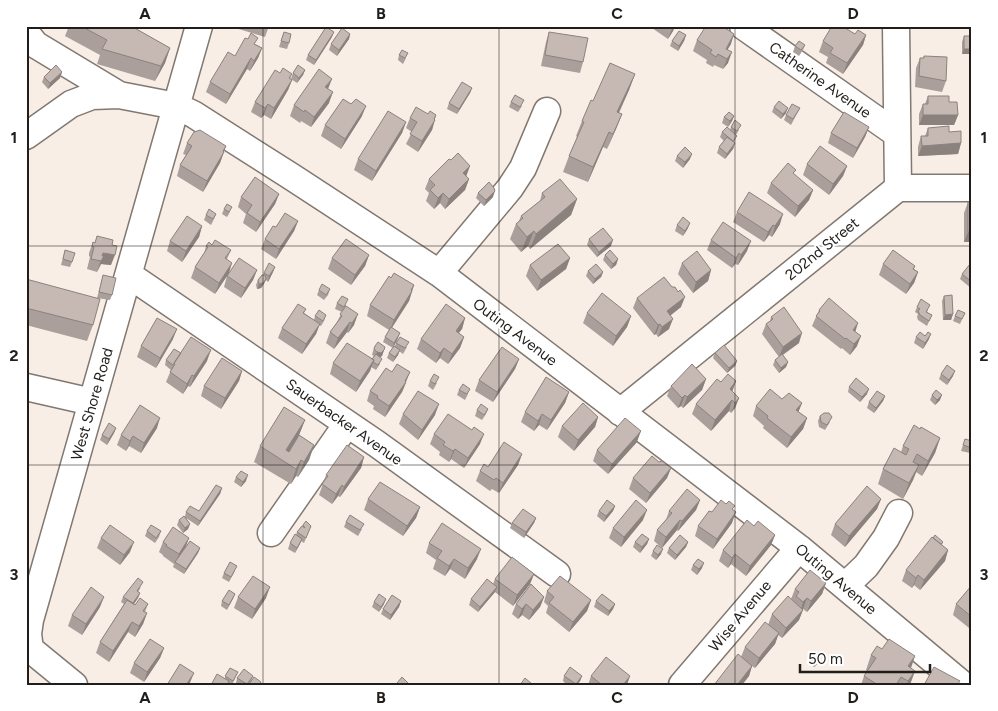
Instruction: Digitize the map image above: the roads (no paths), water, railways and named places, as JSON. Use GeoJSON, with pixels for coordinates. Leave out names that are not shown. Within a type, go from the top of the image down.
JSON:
{"type":"FeatureCollection","features":[{"type":"Feature","properties":{"kind":"street","name":"West Shore Road"},"geometry":{"type":"LineString","coordinates":[[74,685],[30,648],[28,634],[33,586],[92,402],[199,26]]}},
{"type":"Feature","properties":{"kind":"street","name":"Catherine Avenue"},"geometry":{"type":"LineString","coordinates":[[743,26],[897,134]]}},
{"type":"Feature","properties":{"kind":"street"},"geometry":{"type":"LineString","coordinates":[[896,26],[898,188],[972,188]]}},
{"type":"Feature","properties":{"kind":"street"},"geometry":{"type":"LineString","coordinates":[[26,33],[36,44],[119,95]]}},
{"type":"Feature","properties":{"kind":"street","name":"Outing Avenue"},"geometry":{"type":"LineString","coordinates":[[26,136],[71,104],[92,96],[119,95],[176,106],[193,114],[301,182],[439,273],[799,548],[963,685]]}},
{"type":"Feature","properties":{"kind":"street"},"geometry":{"type":"LineString","coordinates":[[439,273],[510,188],[523,168],[547,111]]}},
{"type":"Feature","properties":{"kind":"street","name":"202nd Street"},"geometry":{"type":"LineString","coordinates":[[620,412],[898,188]]}},
{"type":"Feature","properties":{"kind":"street","name":"Sauerbacker Avenue"},"geometry":{"type":"LineString","coordinates":[[129,275],[348,424],[557,574]]}},
{"type":"Feature","properties":{"kind":"street"},"geometry":{"type":"LineString","coordinates":[[90,308],[117,315]]}},
{"type":"Feature","properties":{"kind":"street"},"geometry":{"type":"LineString","coordinates":[[26,388],[92,402]]}},
{"type":"Feature","properties":{"kind":"street"},"geometry":{"type":"LineString","coordinates":[[271,533],[348,424]]}},
{"type":"Feature","properties":{"kind":"street"},"geometry":{"type":"LineString","coordinates":[[845,586],[866,566],[886,538],[899,513]]}},
{"type":"Feature","properties":{"kind":"street","name":"Wise Avenue"},"geometry":{"type":"LineString","coordinates":[[682,685],[799,548]]}}]}
